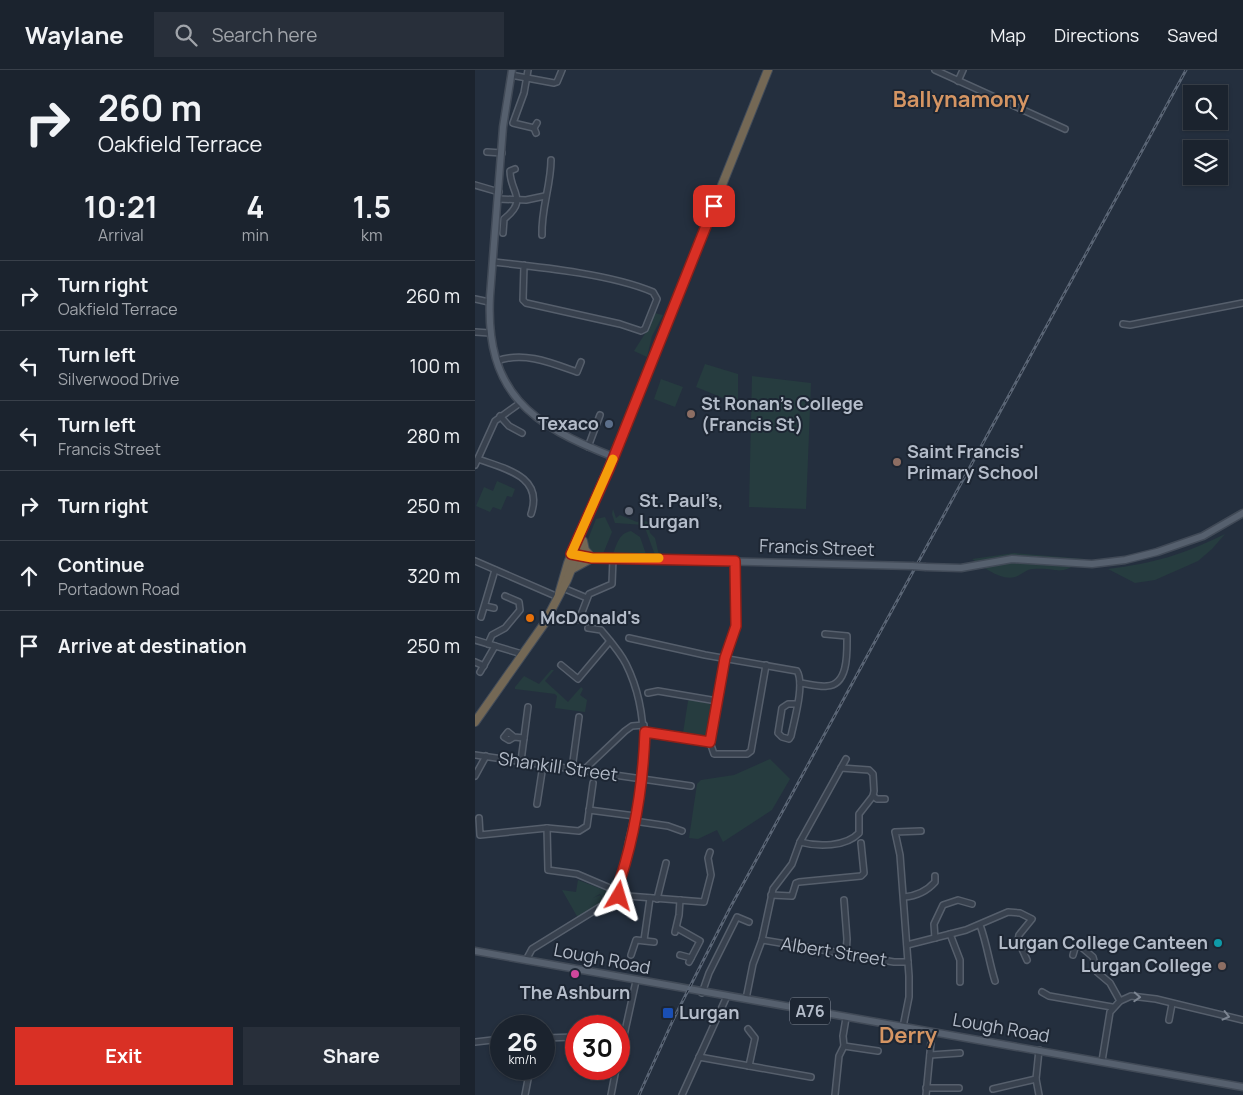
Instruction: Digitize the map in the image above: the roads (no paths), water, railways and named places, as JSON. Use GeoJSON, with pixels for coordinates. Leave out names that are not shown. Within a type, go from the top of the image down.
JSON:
{"type":"FeatureCollection","features":[{"type":"Feature","properties":{"kind":"highway"},"geometry":{"type":"LineString","coordinates":[[475,722],[544,624],[572,569],[574,556],[586,523],[768,70]]}},
{"type":"Feature","properties":{"kind":"highway"},"geometry":{"type":"LineString","coordinates":[[560,593],[562,577],[583,539],[586,523]]}},
{"type":"Feature","properties":{"kind":"highway"},"geometry":{"type":"LineString","coordinates":[[572,569],[592,558],[585,550],[583,539]]}},
{"type":"Feature","properties":{"kind":"main road"},"geometry":{"type":"LineString","coordinates":[[512,73],[502,153],[489,302],[490,333],[497,361],[505,381],[520,403],[547,427],[613,457]]}},
{"type":"Feature","properties":{"kind":"main road","name":"Francis Street"},"geometry":{"type":"LineString","coordinates":[[574,556],[961,568],[1012,559],[1087,564],[1125,560],[1157,552],[1203,536],[1243,513]]}},
{"type":"Feature","properties":{"kind":"main road","name":"Lough Road"},"geometry":{"type":"LineString","coordinates":[[475,951],[702,993],[746,999],[1243,1087]]}},
{"type":"Feature","properties":{"kind":"street"},"geometry":{"type":"LineString","coordinates":[[528,70],[513,123],[536,128]]}},
{"type":"Feature","properties":{"kind":"street"},"geometry":{"type":"LineString","coordinates":[[512,73],[553,83],[557,82],[562,70]]}},
{"type":"Feature","properties":{"kind":"street"},"geometry":{"type":"LineString","coordinates":[[935,70],[1065,129]]}},
{"type":"Feature","properties":{"kind":"street"},"geometry":{"type":"LineString","coordinates":[[958,81],[963,70]]}},
{"type":"Feature","properties":{"kind":"street"},"geometry":{"type":"LineString","coordinates":[[487,152],[502,153]]}},
{"type":"Feature","properties":{"kind":"street"},"geometry":{"type":"LineString","coordinates":[[543,231],[545,196],[551,174],[551,160]]}},
{"type":"Feature","properties":{"kind":"street"},"geometry":{"type":"LineString","coordinates":[[503,233],[504,220],[513,212],[517,200],[517,192],[510,182],[511,171],[515,169]]}},
{"type":"Feature","properties":{"kind":"street"},"geometry":{"type":"LineString","coordinates":[[475,185],[498,195],[517,200],[545,196]]}},
{"type":"Feature","properties":{"kind":"street"},"geometry":{"type":"LineString","coordinates":[[493,262],[524,265],[639,286],[653,292],[657,299],[645,329],[641,331],[620,324],[526,303],[523,300],[524,265]]}},
{"type":"Feature","properties":{"kind":"street"},"geometry":{"type":"LineString","coordinates":[[475,300],[489,302]]}},
{"type":"Feature","properties":{"kind":"street"},"geometry":{"type":"LineString","coordinates":[[1123,324],[1130,325],[1243,303]]}},
{"type":"Feature","properties":{"kind":"street"},"geometry":{"type":"LineString","coordinates":[[475,332],[490,333]]}},
{"type":"Feature","properties":{"kind":"street"},"geometry":{"type":"LineString","coordinates":[[497,361],[507,357],[526,357],[577,372],[581,362]]}},
{"type":"Feature","properties":{"kind":"street"},"geometry":{"type":"LineString","coordinates":[[475,465],[488,433],[500,416],[520,403]]}},
{"type":"Feature","properties":{"kind":"street"},"geometry":{"type":"LineString","coordinates":[[588,447],[600,414]]}},
{"type":"Feature","properties":{"kind":"street"},"geometry":{"type":"LineString","coordinates":[[500,416],[520,432],[521,425]]}},
{"type":"Feature","properties":{"kind":"street"},"geometry":{"type":"LineString","coordinates":[[478,458],[525,480],[534,494],[535,502],[531,514]]}},
{"type":"Feature","properties":{"kind":"street"},"geometry":{"type":"LineString","coordinates":[[581,619],[587,598],[593,591],[612,584],[613,558]]}},
{"type":"Feature","properties":{"kind":"street"},"geometry":{"type":"LineString","coordinates":[[475,561],[560,593],[587,598]]}},
{"type":"Feature","properties":{"kind":"street"},"geometry":{"type":"LineString","coordinates":[[735,561],[736,626],[725,658],[710,742],[711,750],[717,755],[750,753],[766,666]]}},
{"type":"Feature","properties":{"kind":"street"},"geometry":{"type":"LineString","coordinates":[[481,618],[495,570]]}},
{"type":"Feature","properties":{"kind":"street"},"geometry":{"type":"LineString","coordinates":[[488,644],[492,635],[505,628],[520,610],[517,597],[505,596]]}},
{"type":"Feature","properties":{"kind":"street"},"geometry":{"type":"LineString","coordinates":[[485,606],[494,608]]}},
{"type":"Feature","properties":{"kind":"street"},"geometry":{"type":"LineString","coordinates":[[526,960],[532,949],[607,905],[616,893],[634,818],[645,732],[637,688],[626,664],[610,641],[601,630],[588,628]]}},
{"type":"Feature","properties":{"kind":"street"},"geometry":{"type":"LineString","coordinates":[[800,682],[828,686],[836,683],[845,672],[847,638],[825,634]]}},
{"type":"Feature","properties":{"kind":"street"},"geometry":{"type":"LineString","coordinates":[[629,638],[797,671],[800,682],[797,704],[791,736],[789,739],[782,737],[778,733],[782,708],[788,704],[797,704]]}},
{"type":"Feature","properties":{"kind":"street"},"geometry":{"type":"LineString","coordinates":[[475,640],[522,654]]}},
{"type":"Feature","properties":{"kind":"street"},"geometry":{"type":"LineString","coordinates":[[561,665],[578,680],[610,641]]}},
{"type":"Feature","properties":{"kind":"street"},"geometry":{"type":"LineString","coordinates":[[480,672],[495,646]]}},
{"type":"Feature","properties":{"kind":"street"},"geometry":{"type":"LineString","coordinates":[[475,662],[484,666]]}},
{"type":"Feature","properties":{"kind":"street"},"geometry":{"type":"LineString","coordinates":[[648,692],[658,691],[717,701]]}},
{"type":"Feature","properties":{"kind":"street"},"geometry":{"type":"LineString","coordinates":[[521,761],[528,707]]}},
{"type":"Feature","properties":{"kind":"street"},"geometry":{"type":"LineString","coordinates":[[572,769],[579,717]]}},
{"type":"Feature","properties":{"kind":"street"},"geometry":{"type":"LineString","coordinates":[[585,771],[625,731],[632,726],[644,725]]}},
{"type":"Feature","properties":{"kind":"street"},"geometry":{"type":"LineString","coordinates":[[645,732],[710,742]]}},
{"type":"Feature","properties":{"kind":"street"},"geometry":{"type":"LineString","coordinates":[[514,736],[524,738]]}},
{"type":"Feature","properties":{"kind":"street","name":"Shankill Street"},"geometry":{"type":"LineString","coordinates":[[475,755],[691,786]]}},
{"type":"Feature","properties":{"kind":"street"},"geometry":{"type":"LineString","coordinates":[[475,776],[486,756]]}},
{"type":"Feature","properties":{"kind":"street"},"geometry":{"type":"LineString","coordinates":[[762,940],[771,895],[782,876],[792,864],[800,842],[846,759]]}},
{"type":"Feature","properties":{"kind":"street"},"geometry":{"type":"LineString","coordinates":[[537,804],[543,765]]}},
{"type":"Feature","properties":{"kind":"street"},"geometry":{"type":"LineString","coordinates":[[800,842],[823,845],[854,838],[859,833],[861,808],[873,796],[873,774],[871,771],[841,768]]}},
{"type":"Feature","properties":{"kind":"street"},"geometry":{"type":"LineString","coordinates":[[479,818],[480,835],[547,828],[579,831],[587,826],[593,783]]}},
{"type":"Feature","properties":{"kind":"street"},"geometry":{"type":"LineString","coordinates":[[873,796],[877,799],[885,799]]}},
{"type":"Feature","properties":{"kind":"street"},"geometry":{"type":"LineString","coordinates":[[589,810],[634,818],[682,831]]}},
{"type":"Feature","properties":{"kind":"street"},"geometry":{"type":"LineString","coordinates":[[547,828],[547,870],[577,874],[616,893],[704,902],[711,875],[708,858],[710,852]]}},
{"type":"Feature","properties":{"kind":"street"},"geometry":{"type":"LineString","coordinates":[[903,1027],[909,997],[908,962],[900,855],[895,832],[921,831]]}},
{"type":"Feature","properties":{"kind":"street"},"geometry":{"type":"LineString","coordinates":[[771,895],[792,896],[796,883],[799,882],[861,876],[863,873],[861,845],[855,847]]}},
{"type":"Feature","properties":{"kind":"street"},"geometry":{"type":"LineString","coordinates":[[644,940],[653,898],[666,863]]}},
{"type":"Feature","properties":{"kind":"street"},"geometry":{"type":"LineString","coordinates":[[904,897],[919,893],[930,887],[935,882],[935,876]]}},
{"type":"Feature","properties":{"kind":"street"},"geometry":{"type":"LineString","coordinates":[[679,900],[676,930],[700,941],[690,960],[680,955]]}},
{"type":"Feature","properties":{"kind":"street"},"geometry":{"type":"LineString","coordinates":[[844,900],[847,940],[846,955]]}},
{"type":"Feature","properties":{"kind":"street"},"geometry":{"type":"LineString","coordinates":[[935,938],[935,924],[943,905],[958,900],[972,904]]}},
{"type":"Feature","properties":{"kind":"street"},"geometry":{"type":"LineString","coordinates":[[907,945],[980,925],[1008,912],[1020,913],[1032,919],[1019,934],[1018,940],[1027,960]]}},
{"type":"Feature","properties":{"kind":"street"},"geometry":{"type":"LineString","coordinates":[[702,993],[709,974],[737,917],[749,922]]}},
{"type":"Feature","properties":{"kind":"street"},"geometry":{"type":"LineString","coordinates":[[980,925],[987,945],[987,954],[995,981]]}},
{"type":"Feature","properties":{"kind":"street"},"geometry":{"type":"LineString","coordinates":[[950,934],[960,960],[960,982]]}},
{"type":"Feature","properties":{"kind":"street"},"geometry":{"type":"LineString","coordinates":[[631,955],[634,942],[644,940],[654,942]]}},
{"type":"Feature","properties":{"kind":"street","name":"Albert Street"},"geometry":{"type":"LineString","coordinates":[[746,999],[753,964],[762,940],[846,955],[894,962],[908,962]]}},
{"type":"Feature","properties":{"kind":"street"},"geometry":{"type":"LineString","coordinates":[[1073,955],[1075,948],[1080,946],[1087,950],[1093,956],[1097,972],[1110,983],[1120,1000]]}},
{"type":"Feature","properties":{"kind":"street"},"geometry":{"type":"LineString","coordinates":[[627,1015],[636,981]]}},
{"type":"Feature","properties":{"kind":"street"},"geometry":{"type":"LineString","coordinates":[[1042,992],[1049,996],[1113,1007]]}},
{"type":"Feature","properties":{"kind":"street"},"geometry":{"type":"LineString","coordinates":[[683,1095],[727,996]]}},
{"type":"Feature","properties":{"kind":"street"},"geometry":{"type":"LineString","coordinates":[[1102,1062],[1107,1028],[1113,1007],[1120,1000],[1131,996],[1243,1020]]}},
{"type":"Feature","properties":{"kind":"street"},"geometry":{"type":"LineString","coordinates":[[1169,1020],[1172,1004]]}},
{"type":"Feature","properties":{"kind":"street"},"geometry":{"type":"LineString","coordinates":[[835,1095],[839,1056],[844,1046],[843,1036],[846,1018]]}},
{"type":"Feature","properties":{"kind":"street"},"geometry":{"type":"LineString","coordinates":[[749,1029],[755,1038],[749,1066]]}},
{"type":"Feature","properties":{"kind":"street"},"geometry":{"type":"LineString","coordinates":[[926,1095],[932,1032]]}},
{"type":"Feature","properties":{"kind":"street"},"geometry":{"type":"LineString","coordinates":[[475,1042],[490,1040]]}},
{"type":"Feature","properties":{"kind":"street"},"geometry":{"type":"LineString","coordinates":[[844,1046],[875,1050],[871,1057]]}},
{"type":"Feature","properties":{"kind":"street"},"geometry":{"type":"LineString","coordinates":[[1039,1050],[1037,1079],[1039,1095]]}},
{"type":"Feature","properties":{"kind":"street"},"geometry":{"type":"LineString","coordinates":[[930,1055],[960,1053]]}},
{"type":"Feature","properties":{"kind":"street"},"geometry":{"type":"LineString","coordinates":[[699,1058],[811,1077]]}},
{"type":"Feature","properties":{"kind":"street"},"geometry":{"type":"LineString","coordinates":[[993,1089],[1037,1079]]}},
{"type":"Feature","properties":{"kind":"street"},"geometry":{"type":"LineString","coordinates":[[525,1095],[528,1080]]}},
{"type":"Feature","properties":{"kind":"street"},"geometry":{"type":"LineString","coordinates":[[611,1095],[614,1080]]}},
{"type":"Feature","properties":{"kind":"street"},"geometry":{"type":"LineString","coordinates":[[927,1088],[959,1088]]}},
{"type":"Feature","properties":{"kind":"railway"},"geometry":{"type":"LineString","coordinates":[[639,1095],[674,1018],[730,908],[1186,70]]}},
{"type":"Feature","properties":{"kind":"place","name":"St Ronan's College (Francis St)"},"geometry":{"type":"Point","coordinates":[691,414]}},
{"type":"Feature","properties":{"kind":"place","name":"Texaco"},"geometry":{"type":"Point","coordinates":[609,424]}},
{"type":"Feature","properties":{"kind":"place","name":"Saint Francis' Primary School"},"geometry":{"type":"Point","coordinates":[897,462]}},
{"type":"Feature","properties":{"kind":"place","name":"St. Paul’s, Lurgan"},"geometry":{"type":"Point","coordinates":[629,511]}},
{"type":"Feature","properties":{"kind":"place","name":"McDonald's"},"geometry":{"type":"Point","coordinates":[530,618]}},
{"type":"Feature","properties":{"kind":"place","name":"Lurgan College Canteen"},"geometry":{"type":"Point","coordinates":[1218,943]}},
{"type":"Feature","properties":{"kind":"place","name":"Lurgan College"},"geometry":{"type":"Point","coordinates":[1222,966]}},
{"type":"Feature","properties":{"kind":"place","name":"The Ashburn"},"geometry":{"type":"Point","coordinates":[575,974]}},
{"type":"Feature","properties":{"kind":"place","name":"Lurgan"},"geometry":{"type":"Point","coordinates":[668,1013]}},
{"type":"Feature","properties":{"kind":"district","name":"Ballynamony"},"geometry":{"type":"Point","coordinates":[961,99]}},
{"type":"Feature","properties":{"kind":"district","name":"Derry"},"geometry":{"type":"Point","coordinates":[908,1035]}}]}
